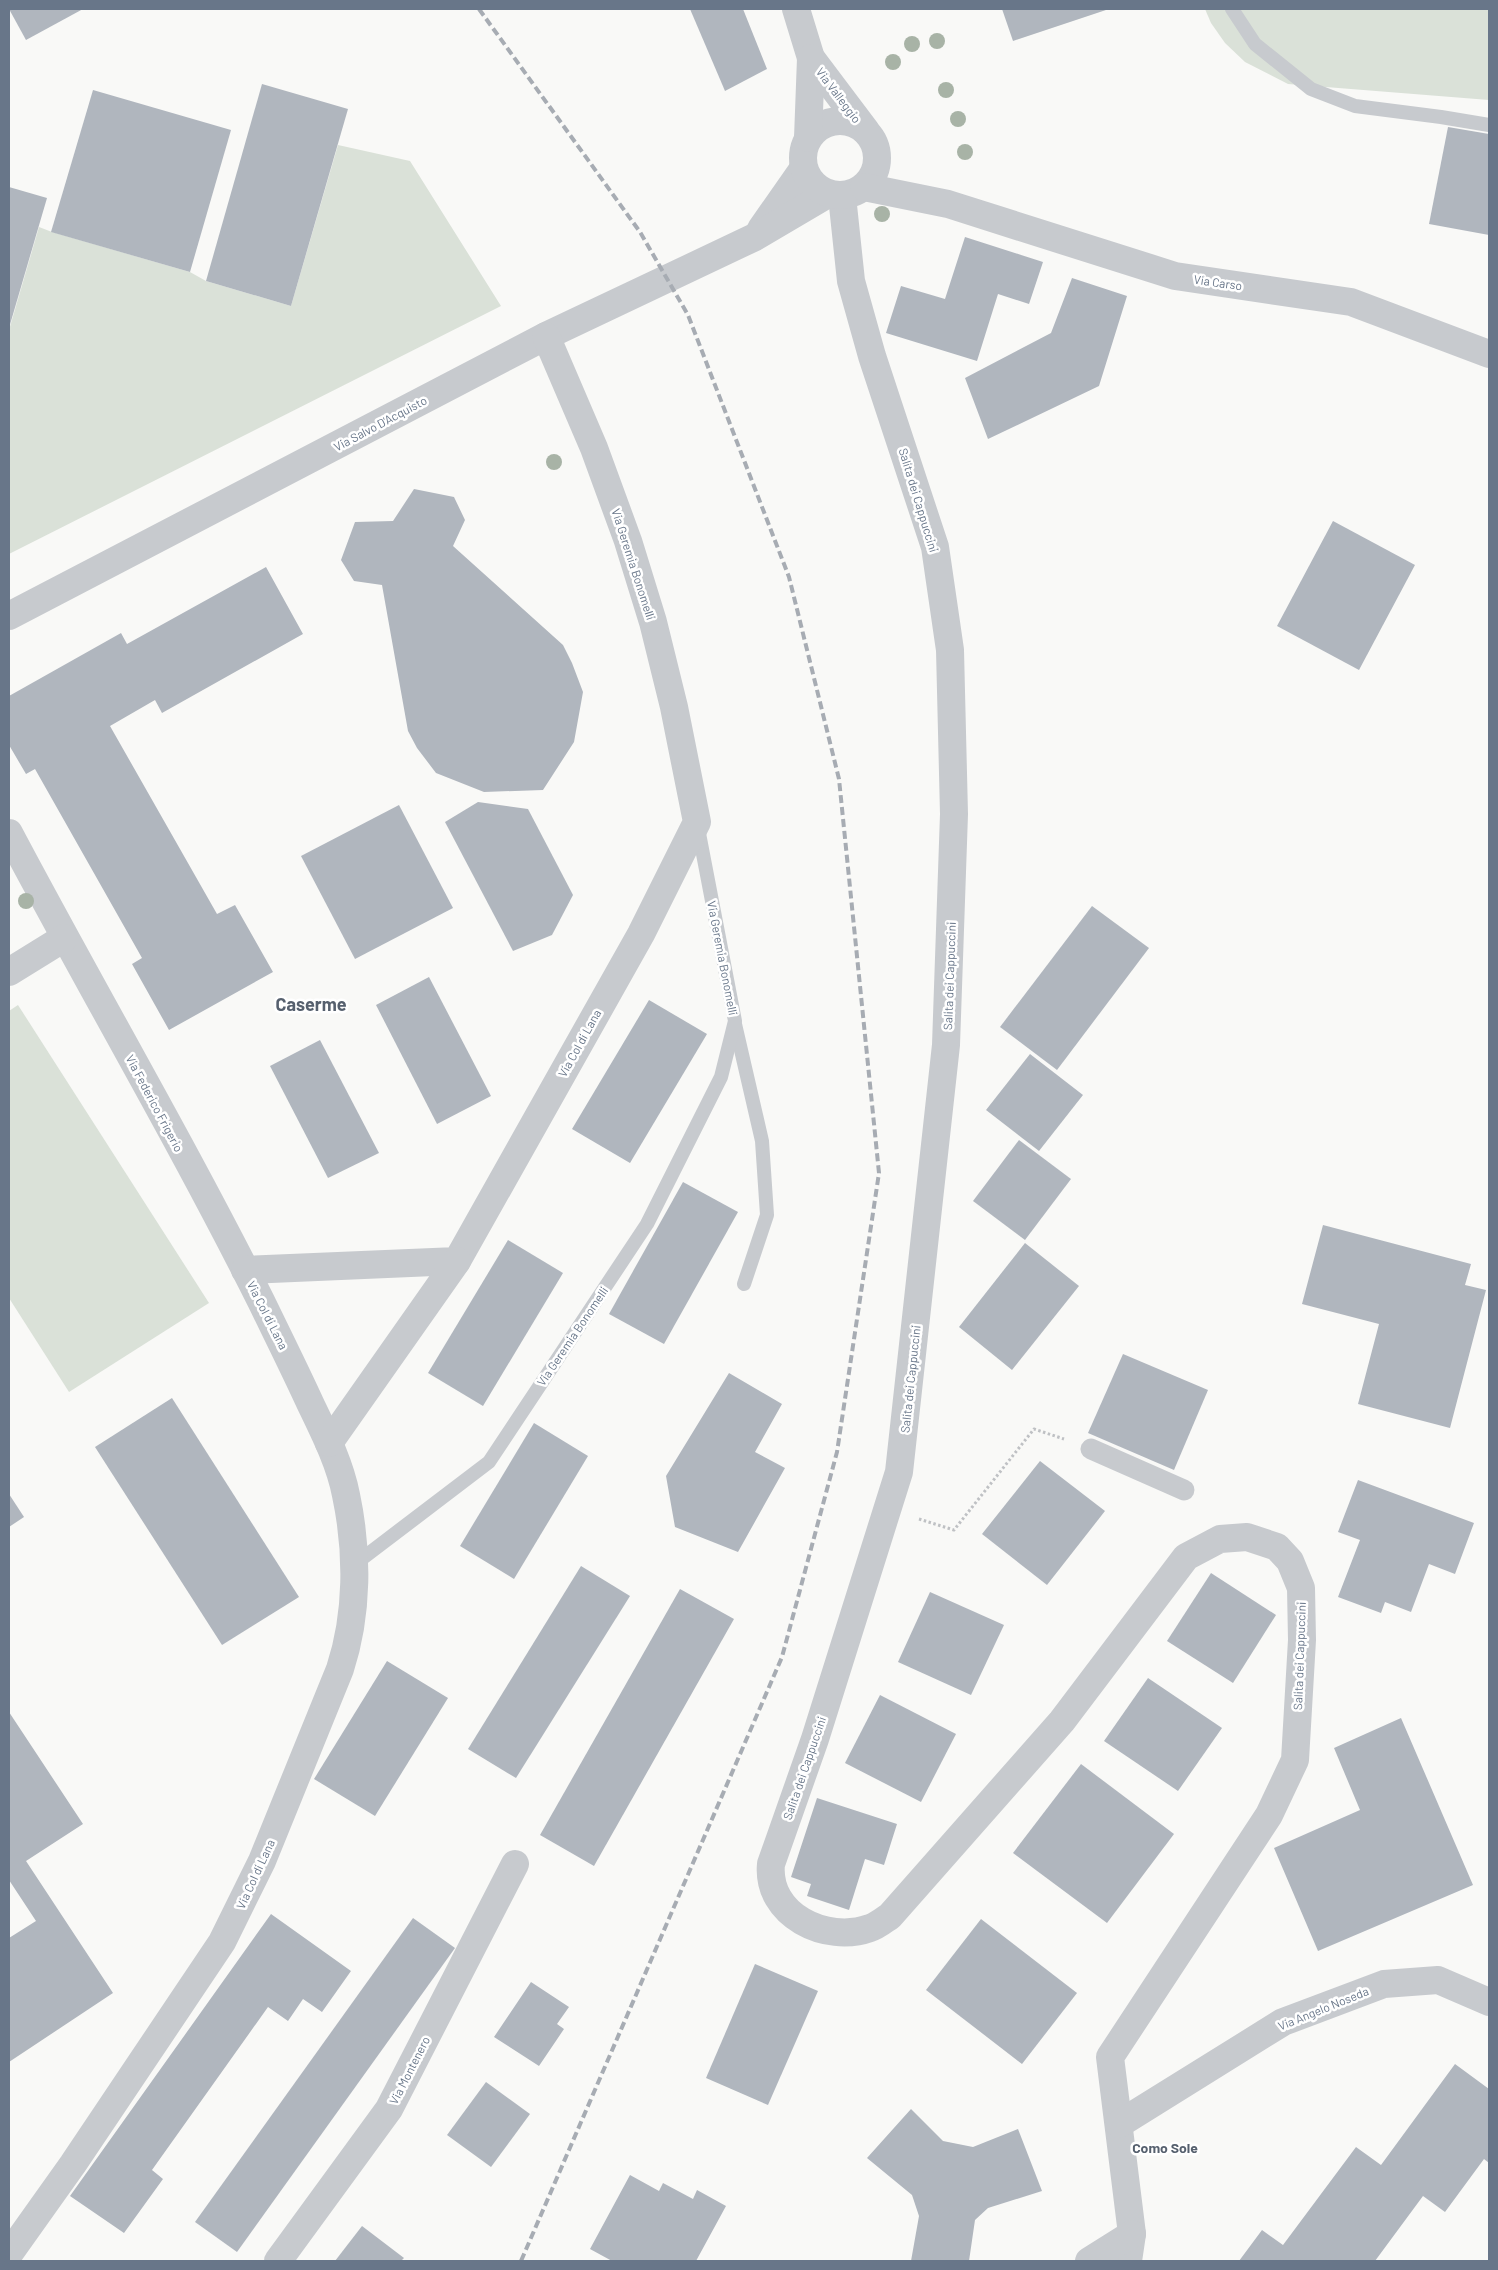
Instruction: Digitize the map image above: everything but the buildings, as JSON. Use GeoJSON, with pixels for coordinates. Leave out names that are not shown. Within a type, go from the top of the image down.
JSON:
{"type":"FeatureCollection","features":[{"type":"Feature","properties":{"kind":"street","name":"Via Valleggio"},"geometry":{"type":"LineString","coordinates":[[796,9],[811,58],[808,138]]}},
{"type":"Feature","properties":{"kind":"street","name":"Via Valleggio"},"geometry":{"type":"LineString","coordinates":[[811,58],[867,132]]}},
{"type":"Feature","properties":{"kind":"street"},"geometry":{"type":"LineString","coordinates":[[840,120],[857,124],[867,132],[873,140],[877,153],[853,186],[816,188],[803,169],[802,156],[808,138],[823,124],[840,120]]}},
{"type":"Feature","properties":{"kind":"street","name":"Via Salvo D'Acquisto"},"geometry":{"type":"LineString","coordinates":[[755,237],[803,169]]}},
{"type":"Feature","properties":{"kind":"street","name":"Via Carso"},"geometry":{"type":"LineString","coordinates":[[853,186],[948,204],[1175,276],[1351,302],[1489,354]]}},
{"type":"Feature","properties":{"kind":"street","name":"Via Salvo D'Acquisto"},"geometry":{"type":"LineString","coordinates":[[9,616],[546,336],[755,237],[853,186]]}},
{"type":"Feature","properties":{"kind":"street","name":"Salita dei Cappuccini"},"geometry":{"type":"LineString","coordinates":[[853,186],[851,281],[872,356],[935,547],[950,650],[954,814],[946,1045],[899,1472],[815,1739],[771,1864],[770,1878],[772,1890],[779,1902],[804,1924],[826,1930],[848,1932],[870,1928],[890,1916],[1062,1721],[1186,1557],[1220,1539],[1247,1537],[1277,1547],[1290,1561],[1301,1588],[1302,1640],[1295,1760],[1269,1814],[1110,2057],[1132,2234],[1128,2261]]}},
{"type":"Feature","properties":{"kind":"street","name":"Via Geremia Bonomelli"},"geometry":{"type":"LineString","coordinates":[[546,336],[594,448],[628,541],[654,622],[674,707],[697,822]]}},
{"type":"Feature","properties":{"kind":"street","name":"Via Col di Lana"},"geometry":{"type":"LineString","coordinates":[[329,1442],[457,1261],[641,934],[697,822]]}},
{"type":"Feature","properties":{"kind":"street","name":"Via Federico Frigerio"},"geometry":{"type":"LineString","coordinates":[[9,833],[64,938],[245,1270]]}},
{"type":"Feature","properties":{"kind":"street"},"geometry":{"type":"LineString","coordinates":[[9,972],[64,938]]}},
{"type":"Feature","properties":{"kind":"street","name":"Via Col di Lana"},"geometry":{"type":"LineString","coordinates":[[9,2254],[73,2164],[222,1942],[262,1861],[347,1648],[355,1564],[346,1496],[329,1442],[245,1270],[457,1261]]}},
{"type":"Feature","properties":{"kind":"street"},"geometry":{"type":"LineString","coordinates":[[1092,1449],[1184,1490]]}},
{"type":"Feature","properties":{"kind":"street","name":"Via Montenero"},"geometry":{"type":"LineString","coordinates":[[278,2261],[388,2109],[515,1864]]}},
{"type":"Feature","properties":{"kind":"street","name":"Via Angelo Noseda"},"geometry":{"type":"LineString","coordinates":[[1119,2124],[1283,2022],[1384,1984],[1438,1980],[1489,2002]]}},
{"type":"Feature","properties":{"kind":"street"},"geometry":{"type":"LineString","coordinates":[[1089,2261],[1132,2234]]}},
{"type":"Feature","properties":{"kind":"lane"},"geometry":{"type":"LineString","coordinates":[[1232,9],[1255,44],[1311,89],[1355,106],[1489,125]]}},
{"type":"Feature","properties":{"kind":"lane","name":"Via Geremia Bonomelli"},"geometry":{"type":"LineString","coordinates":[[355,1564],[489,1462],[646,1224],[721,1077],[735,1021],[697,822]]}},
{"type":"Feature","properties":{"kind":"lane"},"geometry":{"type":"LineString","coordinates":[[735,1021],[762,1141],[767,1215],[744,1284]]}},
{"type":"Feature","properties":{"kind":"path"},"geometry":{"type":"LineString","coordinates":[[954,1530],[1034,1429]]}},
{"type":"Feature","properties":{"kind":"shaded area"},"geometry":{"type":"Polygon","coordinates":[[[1205,9],[1489,9],[1489,100],[1288,84],[1245,62],[1225,43],[1211,23],[1205,9]]]}},
{"type":"Feature","properties":{"kind":"shaded area"},"geometry":{"type":"Polygon","coordinates":[[[338,145],[410,161],[501,306],[9,554],[9,330],[39,227],[190,272],[206,281],[291,306],[338,145]]]}},
{"type":"Feature","properties":{"kind":"shaded area"},"geometry":{"type":"Polygon","coordinates":[[[18,1005],[209,1303],[69,1392],[9,1298],[9,1011],[18,1005]]]}},
{"type":"Feature","properties":{"kind":"railway"},"geometry":{"type":"LineString","coordinates":[[479,9],[640,232],[688,315],[789,577],[839,779],[879,1173],[837,1452],[782,1657],[521,2261]]}},
{"type":"Feature","properties":{"kind":"district","name":"Caserme"},"geometry":{"type":"Point","coordinates":[311,1004]}},
{"type":"Feature","properties":{"kind":"district","name":"Como Sole"},"geometry":{"type":"Point","coordinates":[1165,2147]}}]}
